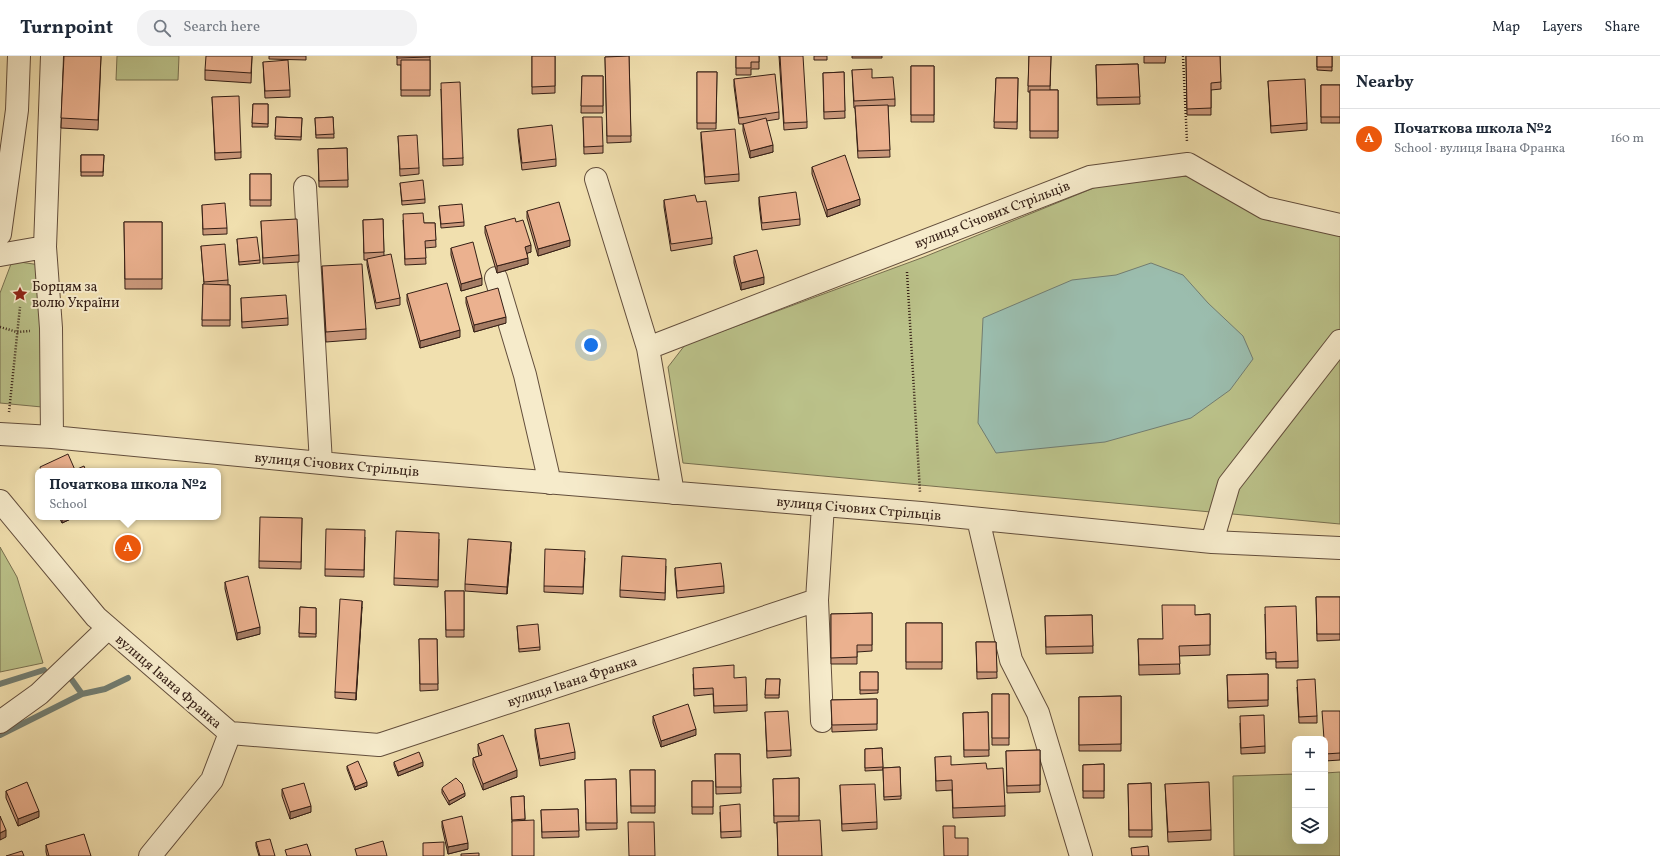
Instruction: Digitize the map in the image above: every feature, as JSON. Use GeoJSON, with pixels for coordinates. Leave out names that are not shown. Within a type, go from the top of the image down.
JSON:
{"type":"FeatureCollection","features":[{"type":"Feature","properties":{"kind":"street"},"geometry":{"type":"LineString","coordinates":[[0,234],[17,110],[19,56]]}},
{"type":"Feature","properties":{"kind":"street"},"geometry":{"type":"LineString","coordinates":[[52,56],[45,247],[51,328],[52,437]]}},
{"type":"Feature","properties":{"kind":"street"},"geometry":{"type":"LineString","coordinates":[[1188,164],[1265,208],[1340,225]]}},
{"type":"Feature","properties":{"kind":"street","name":"вулиця Січових Стрільців"},"geometry":{"type":"LineString","coordinates":[[648,348],[1090,177],[1188,164]]}},
{"type":"Feature","properties":{"kind":"street"},"geometry":{"type":"LineString","coordinates":[[596,180],[648,348],[673,493]]}},
{"type":"Feature","properties":{"kind":"street"},"geometry":{"type":"LineString","coordinates":[[305,187],[321,463]]}},
{"type":"Feature","properties":{"kind":"street"},"geometry":{"type":"LineString","coordinates":[[0,255],[45,247]]}},
{"type":"Feature","properties":{"kind":"street"},"geometry":{"type":"LineString","coordinates":[[496,278],[525,375],[550,483]]}},
{"type":"Feature","properties":{"kind":"street"},"geometry":{"type":"LineString","coordinates":[[1212,542],[1230,484],[1340,341]]}},
{"type":"Feature","properties":{"kind":"street","name":"вулиця Січових Стрільців"},"geometry":{"type":"LineString","coordinates":[[0,434],[52,437],[550,483],[921,513],[1212,542],[1340,548]]}},
{"type":"Feature","properties":{"kind":"street","name":"вулиця Івана Франка"},"geometry":{"type":"LineString","coordinates":[[0,501],[96,617],[230,734],[379,745],[816,600]]}},
{"type":"Feature","properties":{"kind":"street"},"geometry":{"type":"LineString","coordinates":[[822,721],[816,600],[823,505]]}},
{"type":"Feature","properties":{"kind":"street"},"geometry":{"type":"LineString","coordinates":[[978,519],[1011,660],[1038,713],[1080,856]]}},
{"type":"Feature","properties":{"kind":"street","name":"вулиця Івана Франка"},"geometry":{"type":"LineString","coordinates":[[0,722],[39,694],[108,628]]}},
{"type":"Feature","properties":{"kind":"street","name":"вулиця Івана Франка"},"geometry":{"type":"LineString","coordinates":[[150,856],[212,780],[230,734]]}},
{"type":"Feature","properties":{"kind":"path"},"geometry":{"type":"LineString","coordinates":[[1183,56],[1188,164]]}},
{"type":"Feature","properties":{"kind":"path"},"geometry":{"type":"LineString","coordinates":[[906,247],[921,513]]}},
{"type":"Feature","properties":{"kind":"path"},"geometry":{"type":"LineString","coordinates":[[9,413],[20,307]]}},
{"type":"Feature","properties":{"kind":"path"},"geometry":{"type":"LineString","coordinates":[[0,327],[17,332],[51,328]]}},
{"type":"Feature","properties":{"kind":"green space"},"geometry":{"type":"Polygon","coordinates":[[[117,56],[179,56],[178,80],[116,80],[117,56]]]}},
{"type":"Feature","properties":{"kind":"green space"},"geometry":{"type":"Polygon","coordinates":[[[1188,176],[1340,229],[1340,524],[683,463],[668,367],[685,345],[924,257],[1106,183],[1188,176]]]}},
{"type":"Feature","properties":{"kind":"green space"},"geometry":{"type":"Polygon","coordinates":[[[20,262],[40,265],[42,407],[0,403],[0,293],[11,264],[20,262]]]}},
{"type":"Feature","properties":{"kind":"green space"},"geometry":{"type":"Polygon","coordinates":[[[0,547],[17,577],[43,663],[0,672],[0,547]]]}},
{"type":"Feature","properties":{"kind":"green space"},"geometry":{"type":"Polygon","coordinates":[[[1340,772],[1340,856],[1234,856],[1233,776],[1292,774],[1292,844],[1328,844],[1328,773],[1340,772]]]}},
{"type":"Feature","properties":{"kind":"shaded area"},"geometry":{"type":"Polygon","coordinates":[[[1151,263],[1183,275],[1208,303],[1243,336],[1253,359],[1230,390],[1191,418],[1105,442],[996,453],[978,423],[983,318],[1072,280],[1116,275],[1151,263]]]}},
{"type":"Feature","properties":{"kind":"building"},"geometry":{"type":"Polygon","coordinates":[[[64,56],[101,56],[98,120],[61,118],[64,56]]]}},
{"type":"Feature","properties":{"kind":"building"},"geometry":{"type":"Polygon","coordinates":[[[206,56],[252,56],[251,73],[205,70],[206,56]]]}},
{"type":"Feature","properties":{"kind":"building"},"geometry":{"type":"Polygon","coordinates":[[[397,56],[430,56],[430,57],[397,58],[397,56]]]}},
{"type":"Feature","properties":{"kind":"building"},"geometry":{"type":"Polygon","coordinates":[[[532,56],[555,56],[555,86],[532,87],[532,56]]]}},
{"type":"Feature","properties":{"kind":"building"},"geometry":{"type":"Polygon","coordinates":[[[629,56],[631,136],[607,136],[605,57],[629,56]]]}},
{"type":"Feature","properties":{"kind":"building"},"geometry":{"type":"Polygon","coordinates":[[[736,56],[759,56],[759,62],[751,62],[751,68],[736,68],[736,56]]]}},
{"type":"Feature","properties":{"kind":"building"},"geometry":{"type":"Polygon","coordinates":[[[780,56],[803,56],[807,122],[784,123],[780,56]]]}},
{"type":"Feature","properties":{"kind":"building"},"geometry":{"type":"Polygon","coordinates":[[[1029,56],[1051,56],[1050,86],[1028,86],[1029,56]]]}},
{"type":"Feature","properties":{"kind":"building"},"geometry":{"type":"Polygon","coordinates":[[[1186,56],[1220,56],[1221,82],[1211,83],[1211,108],[1187,109],[1186,56]]]}},
{"type":"Feature","properties":{"kind":"building"},"geometry":{"type":"Polygon","coordinates":[[[1317,56],[1332,56],[1332,67],[1317,67],[1317,56]]]}},
{"type":"Feature","properties":{"kind":"building"},"geometry":{"type":"Polygon","coordinates":[[[288,60],[290,90],[265,91],[263,62],[288,60]]]}},
{"type":"Feature","properties":{"kind":"building"},"geometry":{"type":"Polygon","coordinates":[[[401,60],[430,60],[430,90],[401,90],[401,60]]]}},
{"type":"Feature","properties":{"kind":"building"},"geometry":{"type":"Polygon","coordinates":[[[1138,64],[1140,97],[1097,98],[1096,65],[1138,64]]]}},
{"type":"Feature","properties":{"kind":"building"},"geometry":{"type":"Polygon","coordinates":[[[911,66],[934,66],[934,115],[911,115],[911,66]]]}},
{"type":"Feature","properties":{"kind":"building"},"geometry":{"type":"Polygon","coordinates":[[[872,69],[872,78],[893,77],[895,99],[854,101],[852,70],[872,69]]]}},
{"type":"Feature","properties":{"kind":"building"},"geometry":{"type":"Polygon","coordinates":[[[697,72],[717,72],[716,123],[697,123],[697,72]]]}},
{"type":"Feature","properties":{"kind":"building"},"geometry":{"type":"Polygon","coordinates":[[[844,72],[845,111],[824,112],[823,73],[844,72]]]}},
{"type":"Feature","properties":{"kind":"building"},"geometry":{"type":"Polygon","coordinates":[[[775,74],[779,112],[739,118],[734,79],[775,74]]]}},
{"type":"Feature","properties":{"kind":"building"},"geometry":{"type":"Polygon","coordinates":[[[582,76],[603,76],[603,106],[581,106],[582,76]]]}},
{"type":"Feature","properties":{"kind":"building"},"geometry":{"type":"Polygon","coordinates":[[[996,78],[1018,78],[1017,122],[994,122],[996,78]]]}},
{"type":"Feature","properties":{"kind":"building"},"geometry":{"type":"Polygon","coordinates":[[[1305,79],[1307,123],[1271,126],[1268,81],[1305,79]]]}},
{"type":"Feature","properties":{"kind":"building"},"geometry":{"type":"Polygon","coordinates":[[[460,82],[463,158],[443,159],[441,83],[460,82]]]}},
{"type":"Feature","properties":{"kind":"building"},"geometry":{"type":"Polygon","coordinates":[[[1321,85],[1340,85],[1340,117],[1321,117],[1321,85]]]}},
{"type":"Feature","properties":{"kind":"building"},"geometry":{"type":"Polygon","coordinates":[[[1030,90],[1058,90],[1058,131],[1030,131],[1030,90]]]}},
{"type":"Feature","properties":{"kind":"building"},"geometry":{"type":"Polygon","coordinates":[[[239,96],[241,152],[215,153],[212,97],[239,96]]]}},
{"type":"Feature","properties":{"kind":"building"},"geometry":{"type":"Polygon","coordinates":[[[253,104],[268,104],[268,124],[252,123],[253,104]]]}},
{"type":"Feature","properties":{"kind":"building"},"geometry":{"type":"Polygon","coordinates":[[[888,105],[890,150],[858,151],[855,106],[888,105]]]}},
{"type":"Feature","properties":{"kind":"building"},"geometry":{"type":"Polygon","coordinates":[[[276,117],[302,118],[301,137],[275,136],[276,117]]]}},
{"type":"Feature","properties":{"kind":"building"},"geometry":{"type":"Polygon","coordinates":[[[333,117],[334,134],[316,135],[315,118],[333,117]]]}},
{"type":"Feature","properties":{"kind":"building"},"geometry":{"type":"Polygon","coordinates":[[[583,117],[602,117],[603,146],[584,147],[583,117]]]}},
{"type":"Feature","properties":{"kind":"building"},"geometry":{"type":"Polygon","coordinates":[[[766,118],[773,145],[750,151],[743,124],[766,118]]]}},
{"type":"Feature","properties":{"kind":"building"},"geometry":{"type":"Polygon","coordinates":[[[552,125],[556,159],[522,163],[518,129],[552,125]]]}},
{"type":"Feature","properties":{"kind":"building"},"geometry":{"type":"Polygon","coordinates":[[[735,129],[739,174],[705,177],[701,132],[735,129]]]}},
{"type":"Feature","properties":{"kind":"building"},"geometry":{"type":"Polygon","coordinates":[[[417,135],[419,168],[400,169],[398,136],[417,135]]]}},
{"type":"Feature","properties":{"kind":"building"},"geometry":{"type":"Polygon","coordinates":[[[347,148],[348,180],[319,181],[318,149],[347,148]]]}},
{"type":"Feature","properties":{"kind":"building"},"geometry":{"type":"Polygon","coordinates":[[[81,155],[104,155],[103,172],[81,172],[81,155]]]}},
{"type":"Feature","properties":{"kind":"building"},"geometry":{"type":"Polygon","coordinates":[[[845,155],[860,199],[827,210],[812,167],[845,155]]]}},
{"type":"Feature","properties":{"kind":"building"},"geometry":{"type":"Polygon","coordinates":[[[250,174],[271,174],[271,200],[250,200],[250,174]]]}},
{"type":"Feature","properties":{"kind":"building"},"geometry":{"type":"Polygon","coordinates":[[[423,180],[425,199],[402,201],[400,183],[423,180]]]}},
{"type":"Feature","properties":{"kind":"building"},"geometry":{"type":"Polygon","coordinates":[[[796,192],[800,219],[762,223],[759,197],[796,192]]]}},
{"type":"Feature","properties":{"kind":"building"},"geometry":{"type":"Polygon","coordinates":[[[695,195],[697,202],[706,201],[712,238],[671,244],[664,200],[695,195]]]}},
{"type":"Feature","properties":{"kind":"building"},"geometry":{"type":"Polygon","coordinates":[[[559,202],[570,240],[538,249],[527,211],[559,202]]]}},
{"type":"Feature","properties":{"kind":"building"},"geometry":{"type":"Polygon","coordinates":[[[225,203],[227,228],[203,229],[202,205],[225,203]]]}},
{"type":"Feature","properties":{"kind":"building"},"geometry":{"type":"Polygon","coordinates":[[[462,204],[464,222],[441,224],[439,206],[462,204]]]}},
{"type":"Feature","properties":{"kind":"building"},"geometry":{"type":"Polygon","coordinates":[[[423,213],[424,223],[435,223],[436,240],[425,241],[426,258],[405,259],[403,214],[423,213]]]}},
{"type":"Feature","properties":{"kind":"building"},"geometry":{"type":"Polygon","coordinates":[[[515,218],[516,222],[523,220],[531,245],[525,247],[528,258],[497,266],[485,226],[515,218]]]}},
{"type":"Feature","properties":{"kind":"building"},"geometry":{"type":"Polygon","coordinates":[[[297,219],[299,255],[263,258],[261,221],[297,219]]]}},
{"type":"Feature","properties":{"kind":"building"},"geometry":{"type":"Polygon","coordinates":[[[383,219],[384,252],[364,253],[363,220],[383,219]]]}},
{"type":"Feature","properties":{"kind":"building"},"geometry":{"type":"Polygon","coordinates":[[[124,222],[162,222],[162,279],[125,279],[124,222]]]}},
{"type":"Feature","properties":{"kind":"building"},"geometry":{"type":"Polygon","coordinates":[[[257,237],[260,260],[239,262],[237,239],[257,237]]]}},
{"type":"Feature","properties":{"kind":"building"},"geometry":{"type":"Polygon","coordinates":[[[473,242],[482,278],[461,284],[451,248],[473,242]]]}},
{"type":"Feature","properties":{"kind":"building"},"geometry":{"type":"Polygon","coordinates":[[[225,244],[228,280],[204,282],[201,246],[225,244]]]}},
{"type":"Feature","properties":{"kind":"building"},"geometry":{"type":"Polygon","coordinates":[[[757,250],[764,277],[741,283],[734,256],[757,250]]]}},
{"type":"Feature","properties":{"kind":"building"},"geometry":{"type":"Polygon","coordinates":[[[391,254],[400,298],[376,303],[367,259],[391,254]]]}},
{"type":"Feature","properties":{"kind":"building"},"geometry":{"type":"Polygon","coordinates":[[[362,264],[366,329],[326,332],[322,266],[362,264]]]}},
{"type":"Feature","properties":{"kind":"building"},"geometry":{"type":"Polygon","coordinates":[[[447,283],[460,330],[420,341],[407,294],[447,283]]]}},
{"type":"Feature","properties":{"kind":"building"},"geometry":{"type":"Polygon","coordinates":[[[203,284],[230,285],[230,320],[202,320],[203,284]]]}},
{"type":"Feature","properties":{"kind":"building"},"geometry":{"type":"Polygon","coordinates":[[[498,288],[506,317],[474,325],[466,297],[498,288]]]}},
{"type":"Feature","properties":{"kind":"building"},"geometry":{"type":"Polygon","coordinates":[[[286,295],[288,318],[242,322],[241,298],[286,295]]]}},
{"type":"Feature","properties":{"kind":"building"},"geometry":{"type":"Polygon","coordinates":[[[68,454],[74,468],[40,468],[68,454]]]}},
{"type":"Feature","properties":{"kind":"building"},"geometry":{"type":"Polygon","coordinates":[[[260,517],[302,518],[301,562],[259,561],[260,517]]]}},
{"type":"Feature","properties":{"kind":"building"},"geometry":{"type":"Polygon","coordinates":[[[326,529],[365,530],[364,570],[325,569],[326,529]]]}},
{"type":"Feature","properties":{"kind":"building"},"geometry":{"type":"Polygon","coordinates":[[[396,531],[439,533],[438,580],[394,578],[396,531]]]}},
{"type":"Feature","properties":{"kind":"building"},"geometry":{"type":"Polygon","coordinates":[[[468,539],[511,542],[507,587],[465,584],[468,539]]]}},
{"type":"Feature","properties":{"kind":"building"},"geometry":{"type":"Polygon","coordinates":[[[545,549],[585,551],[583,587],[544,586],[545,549]]]}},
{"type":"Feature","properties":{"kind":"building"},"geometry":{"type":"Polygon","coordinates":[[[622,556],[666,559],[665,593],[620,590],[622,556]]]}},
{"type":"Feature","properties":{"kind":"building"},"geometry":{"type":"Polygon","coordinates":[[[721,563],[724,586],[677,591],[675,568],[721,563]]]}},
{"type":"Feature","properties":{"kind":"building"},"geometry":{"type":"Polygon","coordinates":[[[248,576],[260,627],[237,633],[225,582],[248,576]]]}},
{"type":"Feature","properties":{"kind":"building"},"geometry":{"type":"Polygon","coordinates":[[[445,591],[464,591],[464,630],[446,630],[445,591]]]}},
{"type":"Feature","properties":{"kind":"building"},"geometry":{"type":"Polygon","coordinates":[[[1316,597],[1340,597],[1340,634],[1317,634],[1316,597]]]}},
{"type":"Feature","properties":{"kind":"building"},"geometry":{"type":"Polygon","coordinates":[[[340,599],[362,601],[356,693],[335,692],[340,599]]]}},
{"type":"Feature","properties":{"kind":"building"},"geometry":{"type":"Polygon","coordinates":[[[1162,605],[1195,605],[1195,615],[1210,614],[1210,645],[1179,646],[1180,664],[1139,665],[1138,639],[1163,639],[1162,605]]]}},
{"type":"Feature","properties":{"kind":"building"},"geometry":{"type":"Polygon","coordinates":[[[1296,606],[1298,661],[1276,662],[1276,652],[1266,653],[1265,607],[1296,606]]]}},
{"type":"Feature","properties":{"kind":"building"},"geometry":{"type":"Polygon","coordinates":[[[300,607],[316,608],[316,634],[299,633],[300,607]]]}},
{"type":"Feature","properties":{"kind":"building"},"geometry":{"type":"Polygon","coordinates":[[[872,613],[872,645],[857,645],[857,657],[831,658],[831,614],[872,613]]]}},
{"type":"Feature","properties":{"kind":"building"},"geometry":{"type":"Polygon","coordinates":[[[1092,615],[1093,646],[1046,647],[1045,616],[1092,615]]]}},
{"type":"Feature","properties":{"kind":"building"},"geometry":{"type":"Polygon","coordinates":[[[906,623],[942,623],[942,662],[906,662],[906,623]]]}},
{"type":"Feature","properties":{"kind":"building"},"geometry":{"type":"Polygon","coordinates":[[[538,624],[540,647],[519,649],[517,626],[538,624]]]}},
{"type":"Feature","properties":{"kind":"building"},"geometry":{"type":"Polygon","coordinates":[[[419,639],[437,639],[438,684],[420,684],[419,639]]]}},
{"type":"Feature","properties":{"kind":"building"},"geometry":{"type":"Polygon","coordinates":[[[976,642],[996,642],[997,672],[977,672],[976,642]]]}},
{"type":"Feature","properties":{"kind":"building"},"geometry":{"type":"Polygon","coordinates":[[[734,665],[734,678],[746,677],[747,705],[714,706],[713,688],[694,689],[693,668],[734,665]]]}},
{"type":"Feature","properties":{"kind":"building"},"geometry":{"type":"Polygon","coordinates":[[[860,672],[878,672],[878,690],[860,690],[860,672]]]}},
{"type":"Feature","properties":{"kind":"building"},"geometry":{"type":"Polygon","coordinates":[[[1268,674],[1268,700],[1228,701],[1227,675],[1268,674]]]}},
{"type":"Feature","properties":{"kind":"building"},"geometry":{"type":"Polygon","coordinates":[[[766,679],[780,679],[779,695],[765,695],[766,679]]]}},
{"type":"Feature","properties":{"kind":"building"},"geometry":{"type":"Polygon","coordinates":[[[1315,679],[1317,716],[1299,717],[1297,680],[1315,679]]]}},
{"type":"Feature","properties":{"kind":"building"},"geometry":{"type":"Polygon","coordinates":[[[992,694],[1009,694],[1009,738],[992,738],[992,694]]]}},
{"type":"Feature","properties":{"kind":"building"},"geometry":{"type":"Polygon","coordinates":[[[1121,696],[1121,744],[1079,745],[1079,697],[1121,696]]]}},
{"type":"Feature","properties":{"kind":"building"},"geometry":{"type":"Polygon","coordinates":[[[877,699],[877,724],[832,725],[831,700],[877,699]]]}},
{"type":"Feature","properties":{"kind":"building"},"geometry":{"type":"Polygon","coordinates":[[[688,704],[696,729],[661,741],[653,716],[688,704]]]}},
{"type":"Feature","properties":{"kind":"building"},"geometry":{"type":"Polygon","coordinates":[[[788,711],[791,750],[767,751],[765,712],[788,711]]]}},
{"type":"Feature","properties":{"kind":"building"},"geometry":{"type":"Polygon","coordinates":[[[1322,711],[1340,711],[1340,753],[1328,754],[1328,736],[1324,736],[1322,711]]]}},
{"type":"Feature","properties":{"kind":"building"},"geometry":{"type":"Polygon","coordinates":[[[988,712],[989,750],[964,750],[963,713],[988,712]]]}},
{"type":"Feature","properties":{"kind":"building"},"geometry":{"type":"Polygon","coordinates":[[[1264,715],[1265,746],[1241,748],[1240,716],[1264,715]]]}},
{"type":"Feature","properties":{"kind":"building"},"geometry":{"type":"Polygon","coordinates":[[[569,723],[575,752],[540,759],[535,729],[569,723]]]}},
{"type":"Feature","properties":{"kind":"building"},"geometry":{"type":"Polygon","coordinates":[[[503,735],[517,770],[483,784],[473,758],[482,755],[478,744],[503,735]]]}},
{"type":"Feature","properties":{"kind":"building"},"geometry":{"type":"Polygon","coordinates":[[[882,748],[883,767],[865,768],[865,749],[882,748]]]}},
{"type":"Feature","properties":{"kind":"building"},"geometry":{"type":"Polygon","coordinates":[[[1040,750],[1040,785],[1007,786],[1006,751],[1040,750]]]}},
{"type":"Feature","properties":{"kind":"building"},"geometry":{"type":"Polygon","coordinates":[[[419,752],[423,762],[398,772],[394,762],[419,752]]]}},
{"type":"Feature","properties":{"kind":"building"},"geometry":{"type":"Polygon","coordinates":[[[715,754],[740,754],[741,787],[716,787],[715,754]]]}},
{"type":"Feature","properties":{"kind":"building"},"geometry":{"type":"Polygon","coordinates":[[[951,756],[951,765],[986,763],[987,769],[1003,768],[1005,806],[953,808],[952,780],[936,781],[935,757],[951,756]]]}},
{"type":"Feature","properties":{"kind":"building"},"geometry":{"type":"Polygon","coordinates":[[[358,761],[367,782],[355,787],[347,766],[358,761]]]}},
{"type":"Feature","properties":{"kind":"building"},"geometry":{"type":"Polygon","coordinates":[[[1104,764],[1104,791],[1083,791],[1083,765],[1104,764]]]}},
{"type":"Feature","properties":{"kind":"building"},"geometry":{"type":"Polygon","coordinates":[[[900,767],[901,796],[884,797],[883,768],[900,767]]]}},
{"type":"Feature","properties":{"kind":"building"},"geometry":{"type":"Polygon","coordinates":[[[630,770],[655,770],[655,806],[631,806],[630,770]]]}},
{"type":"Feature","properties":{"kind":"building"},"geometry":{"type":"Polygon","coordinates":[[[456,778],[462,784],[465,793],[449,801],[442,789],[456,778]]]}},
{"type":"Feature","properties":{"kind":"building"},"geometry":{"type":"Polygon","coordinates":[[[799,778],[799,816],[774,816],[773,779],[799,778]]]}},
{"type":"Feature","properties":{"kind":"building"},"geometry":{"type":"Polygon","coordinates":[[[616,779],[617,823],[586,823],[585,780],[616,779]]]}},
{"type":"Feature","properties":{"kind":"building"},"geometry":{"type":"Polygon","coordinates":[[[692,781],[713,781],[713,807],[692,807],[692,781]]]}},
{"type":"Feature","properties":{"kind":"building"},"geometry":{"type":"Polygon","coordinates":[[[27,782],[39,811],[18,819],[6,791],[27,782]]]}},
{"type":"Feature","properties":{"kind":"building"},"geometry":{"type":"Polygon","coordinates":[[[1209,782],[1211,830],[1168,832],[1165,784],[1209,782]]]}},
{"type":"Feature","properties":{"kind":"building"},"geometry":{"type":"Polygon","coordinates":[[[304,783],[311,806],[290,812],[282,789],[304,783]]]}},
{"type":"Feature","properties":{"kind":"building"},"geometry":{"type":"Polygon","coordinates":[[[1151,783],[1152,830],[1129,830],[1128,784],[1151,783]]]}},
{"type":"Feature","properties":{"kind":"building"},"geometry":{"type":"Polygon","coordinates":[[[875,784],[877,822],[842,824],[840,785],[875,784]]]}},
{"type":"Feature","properties":{"kind":"building"},"geometry":{"type":"Polygon","coordinates":[[[524,796],[525,819],[512,820],[511,797],[524,796]]]}},
{"type":"Feature","properties":{"kind":"building"},"geometry":{"type":"Polygon","coordinates":[[[740,804],[741,831],[721,832],[720,806],[740,804]]]}},
{"type":"Feature","properties":{"kind":"building"},"geometry":{"type":"Polygon","coordinates":[[[578,809],[579,831],[542,832],[541,810],[578,809]]]}},
{"type":"Feature","properties":{"kind":"building"},"geometry":{"type":"Polygon","coordinates":[[[0,816],[6,830],[0,833],[0,816]]]}},
{"type":"Feature","properties":{"kind":"building"},"geometry":{"type":"Polygon","coordinates":[[[462,816],[468,843],[448,847],[442,821],[462,816]]]}},
{"type":"Feature","properties":{"kind":"building"},"geometry":{"type":"Polygon","coordinates":[[[534,820],[534,856],[512,856],[512,821],[534,820]]]}},
{"type":"Feature","properties":{"kind":"building"},"geometry":{"type":"Polygon","coordinates":[[[820,820],[822,856],[778,856],[777,822],[820,820]]]}},
{"type":"Feature","properties":{"kind":"building"},"geometry":{"type":"Polygon","coordinates":[[[628,822],[654,822],[655,856],[629,856],[628,822]]]}},
{"type":"Feature","properties":{"kind":"building"},"geometry":{"type":"Polygon","coordinates":[[[943,826],[955,826],[955,838],[968,838],[968,856],[944,856],[943,826]]]}},
{"type":"Feature","properties":{"kind":"building"},"geometry":{"type":"Polygon","coordinates":[[[84,834],[91,856],[49,856],[46,845],[84,834]]]}},
{"type":"Feature","properties":{"kind":"building"},"geometry":{"type":"Polygon","coordinates":[[[270,839],[275,856],[260,856],[256,842],[270,839]]]}},
{"type":"Feature","properties":{"kind":"building"},"geometry":{"type":"Polygon","coordinates":[[[383,841],[387,856],[357,856],[355,849],[383,841]]]}},
{"type":"Feature","properties":{"kind":"building"},"geometry":{"type":"Polygon","coordinates":[[[444,842],[444,856],[423,856],[423,843],[444,842]]]}},
{"type":"Feature","properties":{"kind":"building"},"geometry":{"type":"Polygon","coordinates":[[[307,844],[311,856],[287,856],[285,850],[307,844]]]}},
{"type":"Feature","properties":{"kind":"building"},"geometry":{"type":"Polygon","coordinates":[[[1148,846],[1149,856],[1132,856],[1131,848],[1148,846]]]}},
{"type":"Feature","properties":{"kind":"building"},"geometry":{"type":"Polygon","coordinates":[[[22,851],[24,856],[6,856],[22,851]]]}},
{"type":"Feature","properties":{"kind":"building"},"geometry":{"type":"Polygon","coordinates":[[[479,853],[479,856],[461,856],[461,854],[479,853]]]}},
{"type":"Feature","properties":{"kind":"waterway"},"geometry":{"type":"LineString","coordinates":[[0,684],[44,670]]}},
{"type":"Feature","properties":{"kind":"waterway"},"geometry":{"type":"LineString","coordinates":[[0,735],[82,694],[105,689],[128,678]]}},
{"type":"Feature","properties":{"kind":"waterway"},"geometry":{"type":"LineString","coordinates":[[72,680],[82,694]]}},
{"type":"Feature","properties":{"kind":"place","name":"Борцям за волю України"},"geometry":{"type":"Point","coordinates":[20,294]}},
{"type":"Feature","properties":{"kind":"place","name":"Початкова школа №2"},"geometry":{"type":"Point","coordinates":[128,548]}}]}
